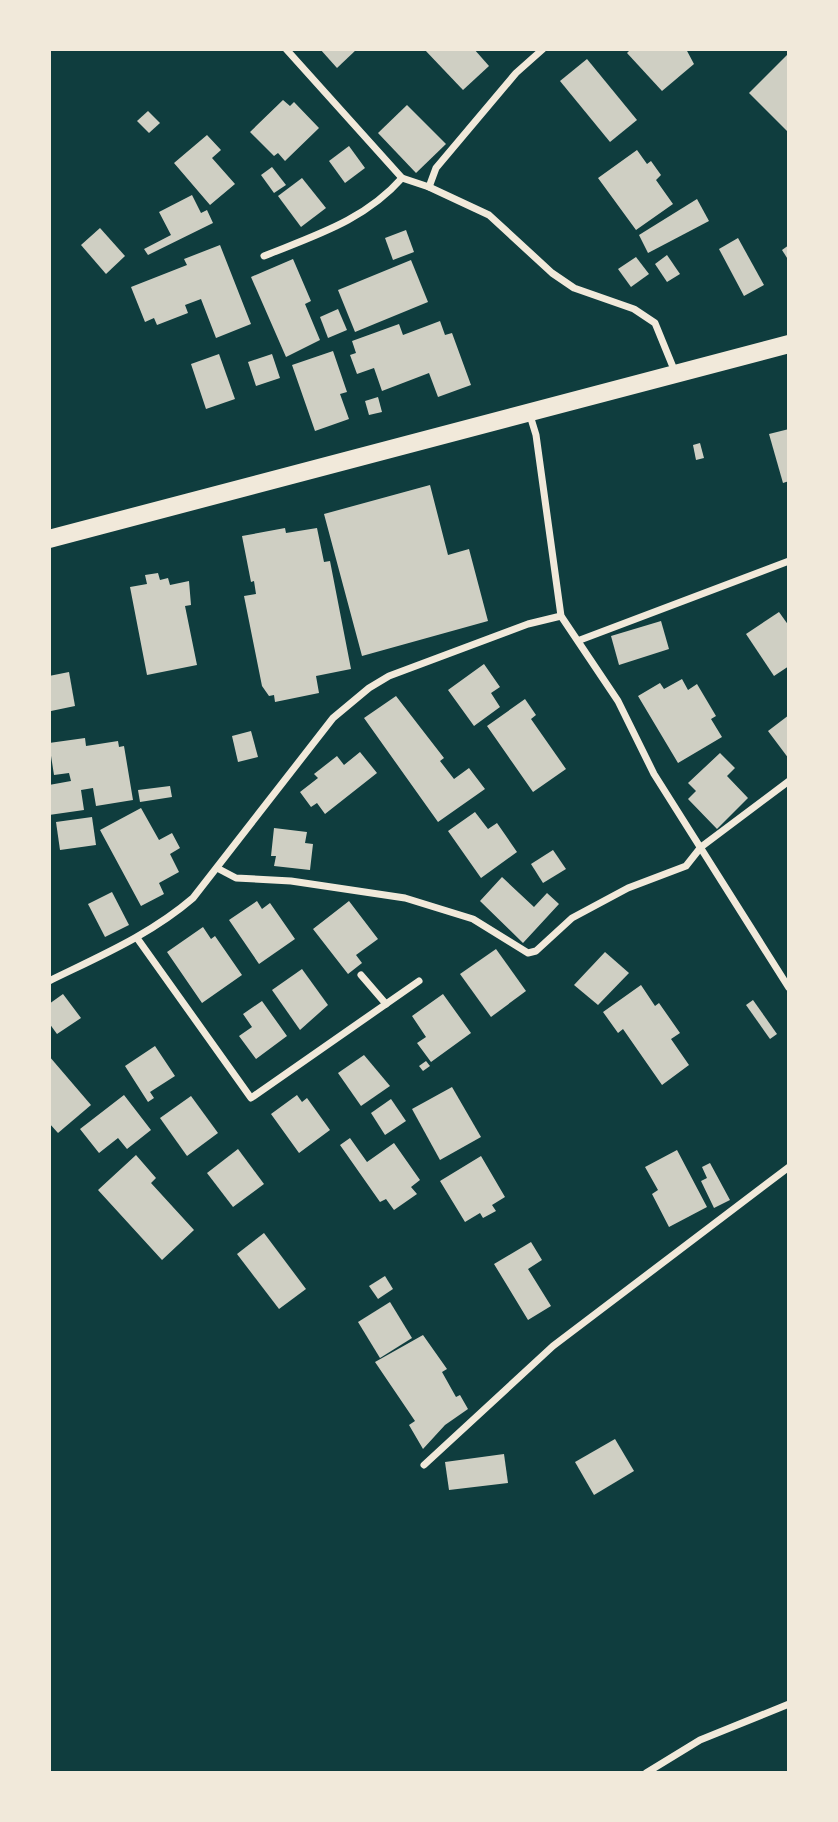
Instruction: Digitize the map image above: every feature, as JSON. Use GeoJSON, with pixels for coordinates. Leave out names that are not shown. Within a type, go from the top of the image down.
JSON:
{"type":"FeatureCollection","features":[{"type":"Feature","properties":{"kind":"main road"},"geometry":{"type":"LineString","coordinates":[[49,539],[789,344]]}},
{"type":"Feature","properties":{"kind":"street"},"geometry":{"type":"LineString","coordinates":[[286,49],[402,178],[429,187],[489,215],[552,273],[574,288],[634,309],[655,323],[675,373]]}},
{"type":"Feature","properties":{"kind":"street"},"geometry":{"type":"LineString","coordinates":[[429,187],[436,168],[516,73],[544,49]]}},
{"type":"Feature","properties":{"kind":"street"},"geometry":{"type":"LineString","coordinates":[[264,256],[352,220],[384,199],[402,178]]}},
{"type":"Feature","properties":{"kind":"street"},"geometry":{"type":"LineString","coordinates":[[529,411],[536,435],[561,617],[580,640],[618,701],[654,774],[789,988]]}},
{"type":"Feature","properties":{"kind":"street"},"geometry":{"type":"LineString","coordinates":[[580,640],[789,561]]}},
{"type":"Feature","properties":{"kind":"street"},"geometry":{"type":"LineString","coordinates":[[49,981],[137,938],[166,921],[193,898],[333,718],[369,688],[389,676],[528,624],[561,617]]}},
{"type":"Feature","properties":{"kind":"street"},"geometry":{"type":"LineString","coordinates":[[217,868],[236,878],[291,880],[405,898],[473,919],[527,953],[536,951],[572,918],[686,866],[701,847],[789,781]]}},
{"type":"Feature","properties":{"kind":"street"},"geometry":{"type":"LineString","coordinates":[[137,938],[251,1098],[419,981]]}},
{"type":"Feature","properties":{"kind":"street"},"geometry":{"type":"LineString","coordinates":[[361,975],[386,1004]]}},
{"type":"Feature","properties":{"kind":"street"},"geometry":{"type":"LineString","coordinates":[[424,1465],[553,1346],[789,1167]]}},
{"type":"Feature","properties":{"kind":"street"},"geometry":{"type":"LineString","coordinates":[[646,1773],[700,1740],[789,1704]]}},
{"type":"Feature","properties":{"kind":"building"},"geometry":{"type":"Polygon","coordinates":[[[320,49],[357,49],[337,68],[320,49]]]}},
{"type":"Feature","properties":{"kind":"building"},"geometry":{"type":"Polygon","coordinates":[[[424,49],[474,49],[489,66],[463,90],[424,49]]]}},
{"type":"Feature","properties":{"kind":"building"},"geometry":{"type":"Polygon","coordinates":[[[631,49],[686,49],[694,64],[662,91],[627,53],[631,49]]]}},
{"type":"Feature","properties":{"kind":"building"},"geometry":{"type":"Polygon","coordinates":[[[789,53],[789,133],[749,93],[789,53]]]}},
{"type":"Feature","properties":{"kind":"building"},"geometry":{"type":"Polygon","coordinates":[[[587,59],[637,120],[610,142],[560,81],[587,59]]]}},
{"type":"Feature","properties":{"kind":"building"},"geometry":{"type":"Polygon","coordinates":[[[283,100],[290,106],[294,102],[319,128],[285,161],[278,153],[274,156],[250,132],[283,100]]]}},
{"type":"Feature","properties":{"kind":"building"},"geometry":{"type":"Polygon","coordinates":[[[407,105],[446,144],[416,173],[378,133],[407,105]]]}},
{"type":"Feature","properties":{"kind":"building"},"geometry":{"type":"Polygon","coordinates":[[[148,111],[160,123],[149,133],[137,121],[148,111]]]}},
{"type":"Feature","properties":{"kind":"building"},"geometry":{"type":"Polygon","coordinates":[[[207,135],[221,150],[212,158],[235,184],[210,205],[174,163],[207,135]]]}},
{"type":"Feature","properties":{"kind":"building"},"geometry":{"type":"Polygon","coordinates":[[[349,146],[365,168],[345,183],[329,161],[349,146]]]}},
{"type":"Feature","properties":{"kind":"building"},"geometry":{"type":"Polygon","coordinates":[[[637,150],[647,164],[651,161],[661,175],[656,180],[673,204],[636,230],[598,178],[637,150]]]}},
{"type":"Feature","properties":{"kind":"building"},"geometry":{"type":"Polygon","coordinates":[[[272,167],[286,185],[274,193],[261,175],[272,167]]]}},
{"type":"Feature","properties":{"kind":"building"},"geometry":{"type":"Polygon","coordinates":[[[302,178],[326,208],[301,227],[278,196],[302,178]]]}},
{"type":"Feature","properties":{"kind":"building"},"geometry":{"type":"Polygon","coordinates":[[[192,195],[201,213],[207,210],[213,223],[148,255],[144,249],[171,235],[159,212],[192,195]]]}},
{"type":"Feature","properties":{"kind":"building"},"geometry":{"type":"Polygon","coordinates":[[[697,199],[709,221],[648,253],[639,235],[697,199]]]}},
{"type":"Feature","properties":{"kind":"building"},"geometry":{"type":"Polygon","coordinates":[[[100,228],[125,256],[106,274],[81,245],[100,228]]]}},
{"type":"Feature","properties":{"kind":"building"},"geometry":{"type":"Polygon","coordinates":[[[406,230],[414,252],[393,260],[385,238],[406,230]]]}},
{"type":"Feature","properties":{"kind":"building"},"geometry":{"type":"Polygon","coordinates":[[[738,238],[764,285],[744,296],[719,249],[738,238]]]}},
{"type":"Feature","properties":{"kind":"building"},"geometry":{"type":"Polygon","coordinates":[[[220,245],[251,324],[216,338],[201,299],[185,305],[188,313],[157,325],[154,318],[145,322],[131,287],[187,265],[184,259],[220,245]]]}},
{"type":"Feature","properties":{"kind":"building"},"geometry":{"type":"Polygon","coordinates":[[[789,245],[789,261],[782,250],[789,245]]]}},
{"type":"Feature","properties":{"kind":"building"},"geometry":{"type":"Polygon","coordinates":[[[667,255],[680,274],[667,282],[655,264],[667,255]]]}},
{"type":"Feature","properties":{"kind":"building"},"geometry":{"type":"Polygon","coordinates":[[[636,257],[649,274],[631,287],[618,269],[636,257]]]}},
{"type":"Feature","properties":{"kind":"building"},"geometry":{"type":"Polygon","coordinates":[[[293,259],[311,301],[305,304],[320,340],[286,357],[251,277],[293,259]]]}},
{"type":"Feature","properties":{"kind":"building"},"geometry":{"type":"Polygon","coordinates":[[[411,260],[428,302],[355,332],[338,290],[411,260]]]}},
{"type":"Feature","properties":{"kind":"building"},"geometry":{"type":"Polygon","coordinates":[[[338,309],[347,330],[328,338],[320,317],[338,309]]]}},
{"type":"Feature","properties":{"kind":"building"},"geometry":{"type":"Polygon","coordinates":[[[440,321],[445,335],[452,333],[471,385],[438,397],[429,373],[382,391],[374,368],[357,374],[350,355],[356,353],[352,341],[399,324],[403,335],[440,321]]]}},
{"type":"Feature","properties":{"kind":"building"},"geometry":{"type":"Polygon","coordinates":[[[333,351],[347,392],[340,394],[349,419],[315,431],[292,365],[333,351]]]}},
{"type":"Feature","properties":{"kind":"building"},"geometry":{"type":"Polygon","coordinates":[[[219,354],[235,399],[206,409],[191,364],[219,354]]]}},
{"type":"Feature","properties":{"kind":"building"},"geometry":{"type":"Polygon","coordinates":[[[272,354],[280,378],[256,386],[248,362],[272,354]]]}},
{"type":"Feature","properties":{"kind":"building"},"geometry":{"type":"Polygon","coordinates":[[[378,397],[382,412],[369,415],[365,401],[378,397]]]}},
{"type":"Feature","properties":{"kind":"building"},"geometry":{"type":"Polygon","coordinates":[[[789,429],[789,481],[783,483],[769,434],[789,429]]]}},
{"type":"Feature","properties":{"kind":"building"},"geometry":{"type":"Polygon","coordinates":[[[700,443],[704,458],[696,460],[693,445],[700,443]]]}},
{"type":"Feature","properties":{"kind":"building"},"geometry":{"type":"Polygon","coordinates":[[[430,485],[448,555],[469,549],[488,621],[362,656],[324,514],[430,485]]]}},
{"type":"Feature","properties":{"kind":"building"},"geometry":{"type":"Polygon","coordinates":[[[285,528],[286,533],[317,528],[324,562],[330,561],[351,669],[316,676],[319,693],[275,702],[274,695],[269,696],[262,686],[244,596],[256,594],[242,536],[285,528]]]}},
{"type":"Feature","properties":{"kind":"building"},"geometry":{"type":"Polygon","coordinates":[[[158,573],[160,580],[168,578],[170,585],[189,581],[191,605],[185,606],[197,665],[147,675],[130,587],[147,584],[145,575],[158,573]]]}},
{"type":"Feature","properties":{"kind":"building"},"geometry":{"type":"Polygon","coordinates":[[[779,612],[789,626],[789,666],[774,676],[746,634],[779,612]]]}},
{"type":"Feature","properties":{"kind":"building"},"geometry":{"type":"Polygon","coordinates":[[[661,621],[669,649],[619,665],[611,636],[661,621]]]}},
{"type":"Feature","properties":{"kind":"building"},"geometry":{"type":"Polygon","coordinates":[[[484,664],[500,687],[491,693],[500,707],[474,726],[448,690],[484,664]]]}},
{"type":"Feature","properties":{"kind":"building"},"geometry":{"type":"Polygon","coordinates":[[[69,672],[75,706],[51,711],[49,676],[69,672]]]}},
{"type":"Feature","properties":{"kind":"building"},"geometry":{"type":"Polygon","coordinates":[[[682,679],[688,690],[697,684],[716,716],[711,719],[722,737],[678,763],[638,696],[660,683],[664,689],[682,679]]]}},
{"type":"Feature","properties":{"kind":"building"},"geometry":{"type":"Polygon","coordinates":[[[396,696],[444,758],[440,761],[454,779],[469,768],[485,789],[438,822],[364,718],[396,696]]]}},
{"type":"Feature","properties":{"kind":"building"},"geometry":{"type":"Polygon","coordinates":[[[525,699],[536,715],[531,719],[566,769],[533,792],[487,726],[525,699]]]}},
{"type":"Feature","properties":{"kind":"building"},"geometry":{"type":"Polygon","coordinates":[[[789,715],[789,759],[768,731],[789,715]]]}},
{"type":"Feature","properties":{"kind":"building"},"geometry":{"type":"Polygon","coordinates":[[[251,731],[258,757],[238,762],[232,736],[251,731]]]}},
{"type":"Feature","properties":{"kind":"building"},"geometry":{"type":"Polygon","coordinates":[[[85,738],[86,746],[118,741],[119,747],[124,746],[133,800],[96,806],[93,788],[81,790],[84,810],[49,815],[49,785],[71,781],[69,773],[54,775],[49,743],[85,738]]]}},
{"type":"Feature","properties":{"kind":"building"},"geometry":{"type":"Polygon","coordinates":[[[360,752],[377,773],[325,814],[317,803],[311,807],[300,792],[318,778],[314,774],[337,756],[344,765],[360,752]]]}},
{"type":"Feature","properties":{"kind":"building"},"geometry":{"type":"Polygon","coordinates":[[[720,753],[735,768],[727,776],[748,798],[717,829],[688,799],[696,791],[688,783],[720,753]]]}},
{"type":"Feature","properties":{"kind":"building"},"geometry":{"type":"Polygon","coordinates":[[[170,786],[172,797],[140,802],[138,790],[170,786]]]}},
{"type":"Feature","properties":{"kind":"building"},"geometry":{"type":"Polygon","coordinates":[[[141,808],[159,840],[172,833],[180,848],[170,854],[179,872],[159,883],[164,894],[141,906],[100,830],[141,808]]]}},
{"type":"Feature","properties":{"kind":"building"},"geometry":{"type":"Polygon","coordinates":[[[475,812],[488,829],[497,823],[517,852],[481,878],[448,831],[475,812]]]}},
{"type":"Feature","properties":{"kind":"building"},"geometry":{"type":"Polygon","coordinates":[[[92,817],[96,845],[60,850],[56,822],[92,817]]]}},
{"type":"Feature","properties":{"kind":"building"},"geometry":{"type":"Polygon","coordinates":[[[274,828],[307,832],[305,843],[313,844],[310,870],[274,866],[276,856],[271,856],[274,828]]]}},
{"type":"Feature","properties":{"kind":"building"},"geometry":{"type":"Polygon","coordinates":[[[553,850],[566,869],[543,883],[531,864],[553,850]]]}},
{"type":"Feature","properties":{"kind":"building"},"geometry":{"type":"Polygon","coordinates":[[[502,877],[534,907],[547,893],[559,904],[523,943],[480,901],[502,877]]]}},
{"type":"Feature","properties":{"kind":"building"},"geometry":{"type":"Polygon","coordinates":[[[112,892],[129,925],[105,937],[88,904],[112,892]]]}},
{"type":"Feature","properties":{"kind":"building"},"geometry":{"type":"Polygon","coordinates":[[[257,901],[262,909],[270,903],[295,939],[259,964],[229,920],[257,901]]]}},
{"type":"Feature","properties":{"kind":"building"},"geometry":{"type":"Polygon","coordinates":[[[349,901],[378,939],[356,955],[362,963],[348,974],[313,929],[349,901]]]}},
{"type":"Feature","properties":{"kind":"building"},"geometry":{"type":"Polygon","coordinates":[[[203,927],[211,939],[215,936],[242,975],[202,1003],[167,952],[203,927]]]}},
{"type":"Feature","properties":{"kind":"building"},"geometry":{"type":"Polygon","coordinates":[[[496,949],[526,991],[491,1017],[460,974],[496,949]]]}},
{"type":"Feature","properties":{"kind":"building"},"geometry":{"type":"Polygon","coordinates":[[[605,952],[629,973],[598,1005],[574,985],[605,952]]]}},
{"type":"Feature","properties":{"kind":"building"},"geometry":{"type":"Polygon","coordinates":[[[302,969],[328,1005],[300,1030],[272,990],[302,969]]]}},
{"type":"Feature","properties":{"kind":"building"},"geometry":{"type":"Polygon","coordinates":[[[641,985],[655,1006],[659,1003],[680,1033],[671,1039],[689,1065],[662,1085],[623,1029],[618,1033],[603,1012],[641,985]]]}},
{"type":"Feature","properties":{"kind":"building"},"geometry":{"type":"Polygon","coordinates":[[[63,994],[81,1018],[57,1034],[49,1023],[49,1004],[63,994]]]}},
{"type":"Feature","properties":{"kind":"building"},"geometry":{"type":"Polygon","coordinates":[[[443,994],[471,1033],[431,1062],[417,1043],[426,1037],[412,1016],[443,994]]]}},
{"type":"Feature","properties":{"kind":"building"},"geometry":{"type":"Polygon","coordinates":[[[753,1000],[777,1034],[770,1039],[746,1005],[753,1000]]]}},
{"type":"Feature","properties":{"kind":"building"},"geometry":{"type":"Polygon","coordinates":[[[262,1001],[287,1036],[256,1059],[239,1036],[252,1027],[243,1014],[262,1001]]]}},
{"type":"Feature","properties":{"kind":"building"},"geometry":{"type":"Polygon","coordinates":[[[155,1046],[175,1076],[150,1092],[154,1098],[148,1102],[125,1066],[155,1046]]]}},
{"type":"Feature","properties":{"kind":"building"},"geometry":{"type":"Polygon","coordinates":[[[364,1055],[390,1086],[361,1106],[338,1073],[364,1055]]]}},
{"type":"Feature","properties":{"kind":"building"},"geometry":{"type":"Polygon","coordinates":[[[49,1056],[91,1105],[58,1133],[49,1123],[49,1056]]]}},
{"type":"Feature","properties":{"kind":"building"},"geometry":{"type":"Polygon","coordinates":[[[426,1061],[430,1066],[423,1071],[419,1066],[426,1061]]]}},
{"type":"Feature","properties":{"kind":"building"},"geometry":{"type":"Polygon","coordinates":[[[452,1087],[481,1137],[440,1160],[412,1109],[452,1087]]]}},
{"type":"Feature","properties":{"kind":"building"},"geometry":{"type":"Polygon","coordinates":[[[124,1095],[151,1130],[127,1149],[118,1138],[99,1153],[80,1129],[124,1095]]]}},
{"type":"Feature","properties":{"kind":"building"},"geometry":{"type":"Polygon","coordinates":[[[297,1095],[302,1102],[307,1098],[330,1130],[299,1153],[271,1114],[297,1095]]]}},
{"type":"Feature","properties":{"kind":"building"},"geometry":{"type":"Polygon","coordinates":[[[191,1096],[218,1133],[187,1156],[160,1118],[191,1096]]]}},
{"type":"Feature","properties":{"kind":"building"},"geometry":{"type":"Polygon","coordinates":[[[391,1099],[406,1121],[385,1135],[371,1113],[391,1099]]]}},
{"type":"Feature","properties":{"kind":"building"},"geometry":{"type":"Polygon","coordinates":[[[350,1138],[367,1162],[394,1143],[420,1180],[411,1187],[417,1194],[394,1210],[386,1199],[380,1202],[340,1145],[350,1138]]]}},
{"type":"Feature","properties":{"kind":"building"},"geometry":{"type":"Polygon","coordinates":[[[238,1149],[264,1184],[233,1207],[207,1173],[238,1149]]]}},
{"type":"Feature","properties":{"kind":"building"},"geometry":{"type":"Polygon","coordinates":[[[677,1150],[707,1207],[669,1227],[652,1194],[658,1190],[645,1167],[677,1150]]]}},
{"type":"Feature","properties":{"kind":"building"},"geometry":{"type":"Polygon","coordinates":[[[136,1155],[156,1178],[151,1183],[194,1230],[162,1260],[98,1190],[136,1155]]]}},
{"type":"Feature","properties":{"kind":"building"},"geometry":{"type":"Polygon","coordinates":[[[481,1156],[505,1197],[492,1205],[496,1211],[483,1218],[480,1213],[465,1222],[440,1181],[481,1156]]]}},
{"type":"Feature","properties":{"kind":"building"},"geometry":{"type":"Polygon","coordinates":[[[710,1163],[730,1200],[714,1208],[701,1181],[707,1178],[702,1167],[710,1163]]]}},
{"type":"Feature","properties":{"kind":"building"},"geometry":{"type":"Polygon","coordinates":[[[264,1233],[306,1289],[279,1309],[237,1254],[264,1233]]]}},
{"type":"Feature","properties":{"kind":"building"},"geometry":{"type":"Polygon","coordinates":[[[531,1242],[542,1260],[528,1269],[551,1306],[528,1320],[494,1264],[531,1242]]]}},
{"type":"Feature","properties":{"kind":"building"},"geometry":{"type":"Polygon","coordinates":[[[385,1276],[393,1289],[378,1299],[369,1286],[385,1276]]]}},
{"type":"Feature","properties":{"kind":"building"},"geometry":{"type":"Polygon","coordinates":[[[390,1302],[412,1338],[380,1358],[358,1322],[390,1302]]]}},
{"type":"Feature","properties":{"kind":"building"},"geometry":{"type":"Polygon","coordinates":[[[423,1335],[447,1369],[442,1372],[456,1397],[460,1395],[468,1409],[445,1425],[423,1449],[409,1425],[415,1421],[375,1362],[423,1335]]]}},
{"type":"Feature","properties":{"kind":"building"},"geometry":{"type":"Polygon","coordinates":[[[615,1439],[634,1471],[594,1495],[575,1462],[615,1439]]]}},
{"type":"Feature","properties":{"kind":"building"},"geometry":{"type":"Polygon","coordinates":[[[504,1454],[508,1483],[449,1490],[445,1462],[504,1454]]]}}]}
